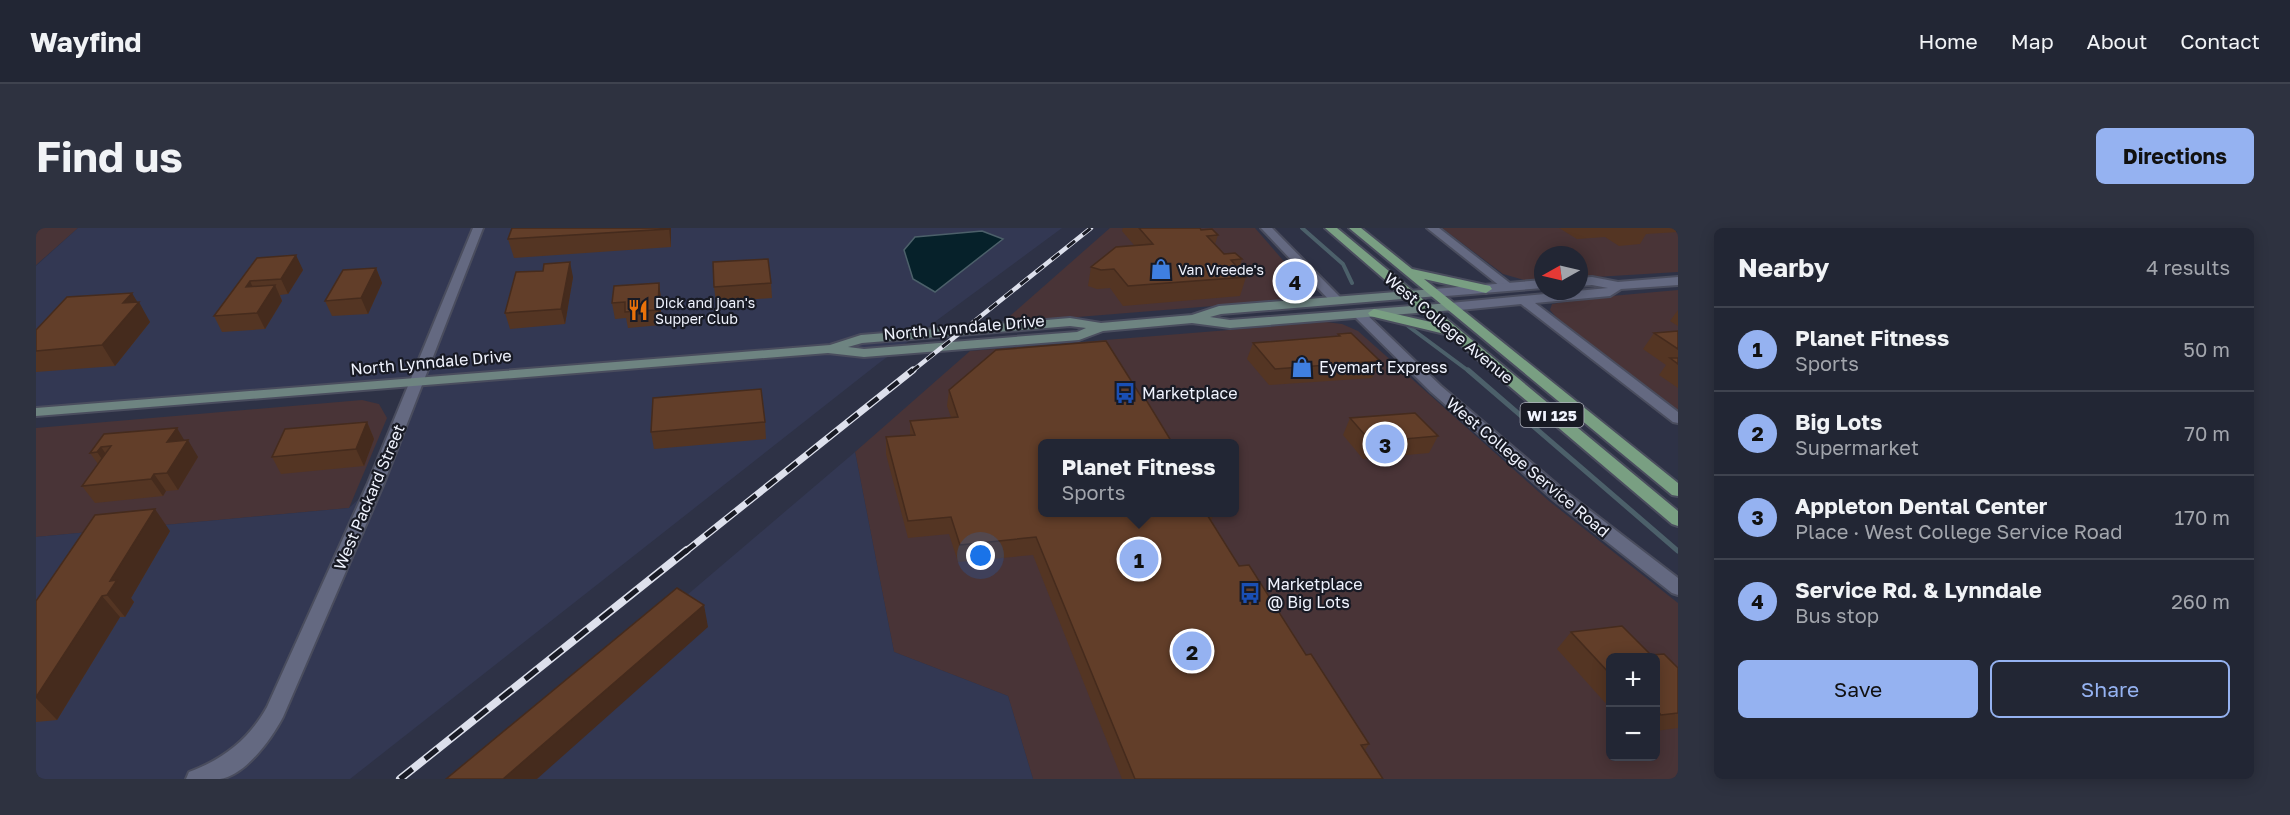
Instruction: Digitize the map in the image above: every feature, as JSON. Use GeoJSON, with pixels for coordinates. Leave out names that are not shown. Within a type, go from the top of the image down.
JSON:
{"type":"FeatureCollection","features":[{"type":"Feature","properties":{"kind":"main road","name":"West College Avenue"},"geometry":{"type":"LineString","coordinates":[[1330,228],[1678,520]]}},
{"type":"Feature","properties":{"kind":"main road","name":"West College Avenue"},"geometry":{"type":"LineString","coordinates":[[1354,228],[1678,491]]}},
{"type":"Feature","properties":{"kind":"main road"},"geometry":{"type":"LineString","coordinates":[[1405,270],[1486,289]]}},
{"type":"Feature","properties":{"kind":"main road","name":"North Lynndale Drive"},"geometry":{"type":"LineString","coordinates":[[1192,319],[1218,310],[1434,293]]}},
{"type":"Feature","properties":{"kind":"main road","name":"North Lynndale Drive"},"geometry":{"type":"LineString","coordinates":[[36,412],[828,349],[864,354],[1079,336],[1101,327],[1192,319],[1230,324],[1450,307]]}},
{"type":"Feature","properties":{"kind":"main road"},"geometry":{"type":"LineString","coordinates":[[1366,313],[1420,322],[1457,334]]}},
{"type":"Feature","properties":{"kind":"street","name":"West Packard Street"},"geometry":{"type":"LineString","coordinates":[[197,779],[219,771],[256,744],[276,711],[376,483],[478,228]]}},
{"type":"Feature","properties":{"kind":"street"},"geometry":{"type":"LineString","coordinates":[[1266,228],[1337,301]]}},
{"type":"Feature","properties":{"kind":"street"},"geometry":{"type":"LineString","coordinates":[[1432,228],[1509,287]]}},
{"type":"Feature","properties":{"kind":"street"},"geometry":{"type":"LineString","coordinates":[[1588,281],[1618,286],[1678,281]]}},
{"type":"Feature","properties":{"kind":"street"},"geometry":{"type":"LineString","coordinates":[[1434,293],[1534,286]]}},
{"type":"Feature","properties":{"kind":"street"},"geometry":{"type":"LineString","coordinates":[[1450,307],[1610,292],[1618,286]]}},
{"type":"Feature","properties":{"kind":"street"},"geometry":{"type":"LineString","coordinates":[[1524,300],[1678,419]]}},
{"type":"Feature","properties":{"kind":"street","name":"West College Service Road"},"geometry":{"type":"LineString","coordinates":[[1366,313],[1436,389],[1560,496],[1678,588]]}},
{"type":"Feature","properties":{"kind":"shaded area"},"geometry":{"type":"Polygon","coordinates":[[[36,228],[78,228],[36,265],[36,228]]]}},
{"type":"Feature","properties":{"kind":"shaded area"},"geometry":{"type":"Polygon","coordinates":[[[78,228],[1062,228],[879,363],[350,779],[36,779],[36,537],[349,508],[376,483],[417,381],[36,412],[36,266],[78,228]]]}},
{"type":"Feature","properties":{"kind":"shaded area"},"geometry":{"type":"Polygon","coordinates":[[[1110,228],[1255,228],[1307,288],[1309,294],[1303,298],[1289,300],[1002,323],[1110,228]]]}},
{"type":"Feature","properties":{"kind":"shaded area"},"geometry":{"type":"Polygon","coordinates":[[[1442,228],[1678,228],[1678,272],[1588,277],[1588,246],[1534,246],[1534,280],[1524,280],[1503,274],[1442,228]]]}},
{"type":"Feature","properties":{"kind":"shaded area"},"geometry":{"type":"Polygon","coordinates":[[[982,231],[1003,239],[935,292],[913,279],[904,250],[915,237],[982,231]]]}},
{"type":"Feature","properties":{"kind":"shaded area"},"geometry":{"type":"Polygon","coordinates":[[[1678,290],[1678,411],[1557,318],[1550,310],[1552,304],[1588,300],[1589,298],[1678,290]]]}},
{"type":"Feature","properties":{"kind":"shaded area"},"geometry":{"type":"Polygon","coordinates":[[[1326,322],[1342,324],[1358,331],[1549,501],[1678,603],[1678,779],[1033,779],[1008,696],[894,652],[855,452],[970,351],[1326,322]]]}},
{"type":"Feature","properties":{"kind":"shaded area"},"geometry":{"type":"Polygon","coordinates":[[[362,400],[379,404],[387,418],[349,508],[36,537],[36,428],[362,400]]]}},
{"type":"Feature","properties":{"kind":"shaded area"},"geometry":{"type":"Polygon","coordinates":[[[855,452],[894,652],[1008,696],[1033,779],[471,779],[855,452]]]}},
{"type":"Feature","properties":{"kind":"building"},"geometry":{"type":"Polygon","coordinates":[[[512,228],[669,228],[669,229],[508,239],[512,228]]]}},
{"type":"Feature","properties":{"kind":"building"},"geometry":{"type":"Polygon","coordinates":[[[1139,228],[1212,229],[1218,235],[1207,236],[1224,254],[1235,253],[1242,259],[1231,260],[1246,277],[1128,286],[1114,269],[1101,270],[1091,267],[1116,247],[1153,244],[1139,228]]]}},
{"type":"Feature","properties":{"kind":"building"},"geometry":{"type":"Polygon","coordinates":[[[296,255],[281,279],[250,281],[246,287],[275,285],[257,313],[214,316],[257,258],[296,255]]]}},
{"type":"Feature","properties":{"kind":"building"},"geometry":{"type":"Polygon","coordinates":[[[768,259],[771,283],[714,287],[713,262],[768,259]]]}},
{"type":"Feature","properties":{"kind":"building"},"geometry":{"type":"Polygon","coordinates":[[[570,262],[561,309],[505,313],[516,272],[543,271],[544,264],[570,262]]]}},
{"type":"Feature","properties":{"kind":"building"},"geometry":{"type":"Polygon","coordinates":[[[376,268],[361,298],[325,301],[343,270],[376,268]]]}},
{"type":"Feature","properties":{"kind":"building"},"geometry":{"type":"Polygon","coordinates":[[[659,283],[658,310],[625,312],[625,302],[612,303],[614,286],[659,283]]]}},
{"type":"Feature","properties":{"kind":"building"},"geometry":{"type":"Polygon","coordinates":[[[132,293],[123,303],[139,302],[102,345],[36,351],[36,330],[67,297],[132,293]]]}},
{"type":"Feature","properties":{"kind":"building"},"geometry":{"type":"Polygon","coordinates":[[[1678,331],[1678,349],[1654,333],[1678,331]]]}},
{"type":"Feature","properties":{"kind":"building"},"geometry":{"type":"Polygon","coordinates":[[[1351,333],[1380,361],[1275,369],[1253,343],[1340,336],[1338,334],[1351,333]]]}},
{"type":"Feature","properties":{"kind":"building"},"geometry":{"type":"Polygon","coordinates":[[[1106,341],[1170,439],[1038,439],[1038,517],[1208,517],[1239,566],[1249,565],[1306,655],[1311,654],[1369,744],[1361,745],[1383,779],[1135,779],[1036,537],[960,545],[951,517],[908,521],[886,437],[915,435],[910,421],[958,417],[949,390],[996,350],[1106,341]]]}},
{"type":"Feature","properties":{"kind":"building"},"geometry":{"type":"Polygon","coordinates":[[[1670,358],[1678,358],[1678,364],[1670,358]]]}},
{"type":"Feature","properties":{"kind":"building"},"geometry":{"type":"Polygon","coordinates":[[[761,389],[765,422],[651,432],[653,398],[761,389]]]}},
{"type":"Feature","properties":{"kind":"building"},"geometry":{"type":"Polygon","coordinates":[[[1415,413],[1438,436],[1371,442],[1350,418],[1415,413]]]}},
{"type":"Feature","properties":{"kind":"building"},"geometry":{"type":"Polygon","coordinates":[[[367,422],[356,449],[272,457],[285,429],[367,422]]]}},
{"type":"Feature","properties":{"kind":"building"},"geometry":{"type":"Polygon","coordinates":[[[177,428],[167,442],[188,440],[167,473],[154,474],[151,479],[82,486],[111,446],[101,447],[97,452],[90,453],[104,434],[177,428]]]}},
{"type":"Feature","properties":{"kind":"building"},"geometry":{"type":"Polygon","coordinates":[[[155,509],[110,581],[117,580],[107,595],[102,596],[36,697],[36,601],[95,515],[155,509]]]}},
{"type":"Feature","properties":{"kind":"building"},"geometry":{"type":"Polygon","coordinates":[[[677,588],[704,605],[503,779],[446,779],[677,588]]]}},
{"type":"Feature","properties":{"kind":"building"},"geometry":{"type":"Polygon","coordinates":[[[1622,626],[1649,653],[1606,653],[1606,670],[1571,632],[1622,626]]]}},
{"type":"Feature","properties":{"kind":"building"},"geometry":{"type":"Polygon","coordinates":[[[1660,654],[1664,654],[1678,668],[1678,713],[1661,715],[1660,654]]]}},
{"type":"Feature","properties":{"kind":"waterway"},"geometry":{"type":"LineString","coordinates":[[1302,228],[1343,264],[1352,283]]}},
{"type":"Feature","properties":{"kind":"waterway"},"geometry":{"type":"LineString","coordinates":[[1408,326],[1470,372]]}},
{"type":"Feature","properties":{"kind":"waterway"},"geometry":{"type":"LineString","coordinates":[[1468,370],[1678,551]]}},
{"type":"Feature","properties":{"kind":"railway"},"geometry":{"type":"LineString","coordinates":[[911,372],[1091,228]]}},
{"type":"Feature","properties":{"kind":"railway"},"geometry":{"type":"LineString","coordinates":[[685,552],[913,370]]}},
{"type":"Feature","properties":{"kind":"railway"},"geometry":{"type":"LineString","coordinates":[[400,779],[687,550]]}},
{"type":"Feature","properties":{"kind":"place","name":"Van Vreede's"},"geometry":{"type":"Point","coordinates":[1161,269]}},
{"type":"Feature","properties":{"kind":"place","name":"Service Rd. & Lynndale"},"geometry":{"type":"Point","coordinates":[1295,281]}},
{"type":"Feature","properties":{"kind":"place","name":"Dick and joan's Supper Club"},"geometry":{"type":"Point","coordinates":[638,310]}},
{"type":"Feature","properties":{"kind":"place","name":"Eyemart Express"},"geometry":{"type":"Point","coordinates":[1302,367]}},
{"type":"Feature","properties":{"kind":"place","name":"Marketplace"},"geometry":{"type":"Point","coordinates":[1125,393]}},
{"type":"Feature","properties":{"kind":"place","name":"Appleton Dental Center"},"geometry":{"type":"Point","coordinates":[1385,444]}},
{"type":"Feature","properties":{"kind":"place","name":"Planet Fitness"},"geometry":{"type":"Point","coordinates":[1139,559]}},
{"type":"Feature","properties":{"kind":"place","name":"Marketplace @ Big Lots"},"geometry":{"type":"Point","coordinates":[1250,593]}},
{"type":"Feature","properties":{"kind":"place","name":"Big Lots"},"geometry":{"type":"Point","coordinates":[1192,651]}}]}
